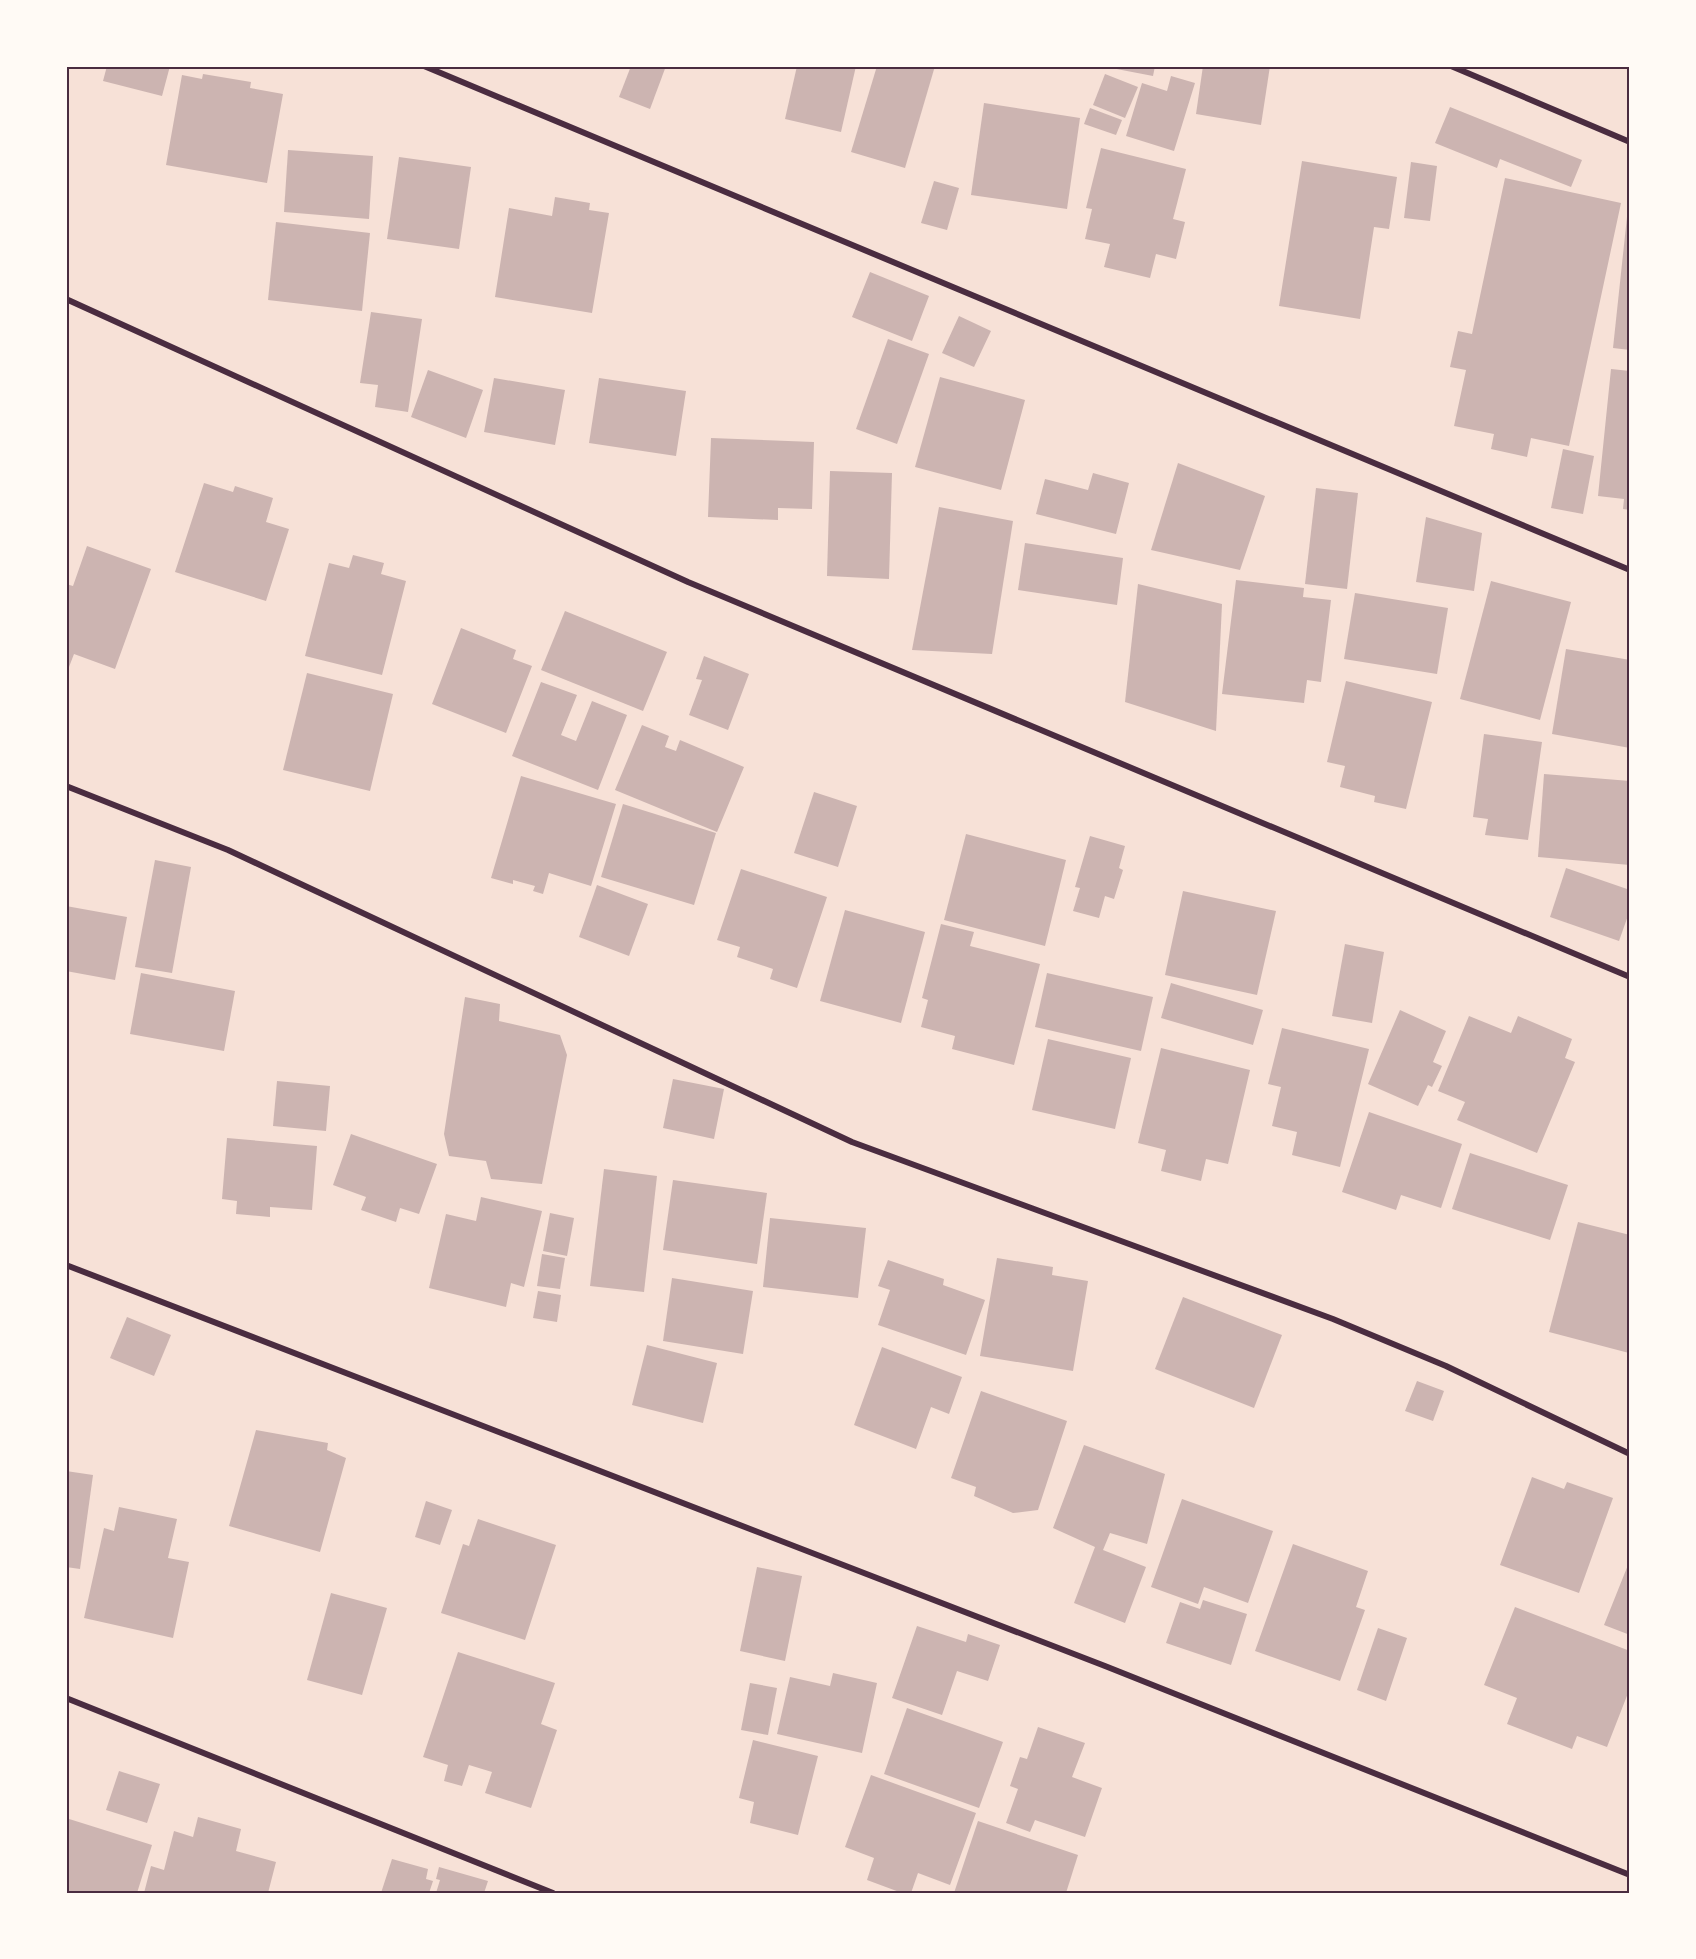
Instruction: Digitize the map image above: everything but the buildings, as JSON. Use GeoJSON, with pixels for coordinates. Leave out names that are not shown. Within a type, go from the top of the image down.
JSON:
{"type":"FeatureCollection","features":[{"type":"Feature","properties":{"kind":"street"},"geometry":{"type":"LineString","coordinates":[[424,66],[1630,570]]}},
{"type":"Feature","properties":{"kind":"street"},"geometry":{"type":"LineString","coordinates":[[1451,66],[1630,142]]}},
{"type":"Feature","properties":{"kind":"street"},"geometry":{"type":"LineString","coordinates":[[66,299],[688,582],[1630,977]]}},
{"type":"Feature","properties":{"kind":"street"},"geometry":{"type":"LineString","coordinates":[[66,786],[228,850],[852,1142],[1333,1319],[1446,1366],[1630,1454]]}},
{"type":"Feature","properties":{"kind":"street"},"geometry":{"type":"LineString","coordinates":[[66,1265],[1094,1662],[1630,1875]]}},
{"type":"Feature","properties":{"kind":"street"},"geometry":{"type":"LineString","coordinates":[[66,1698],[553,1893]]}}]}
